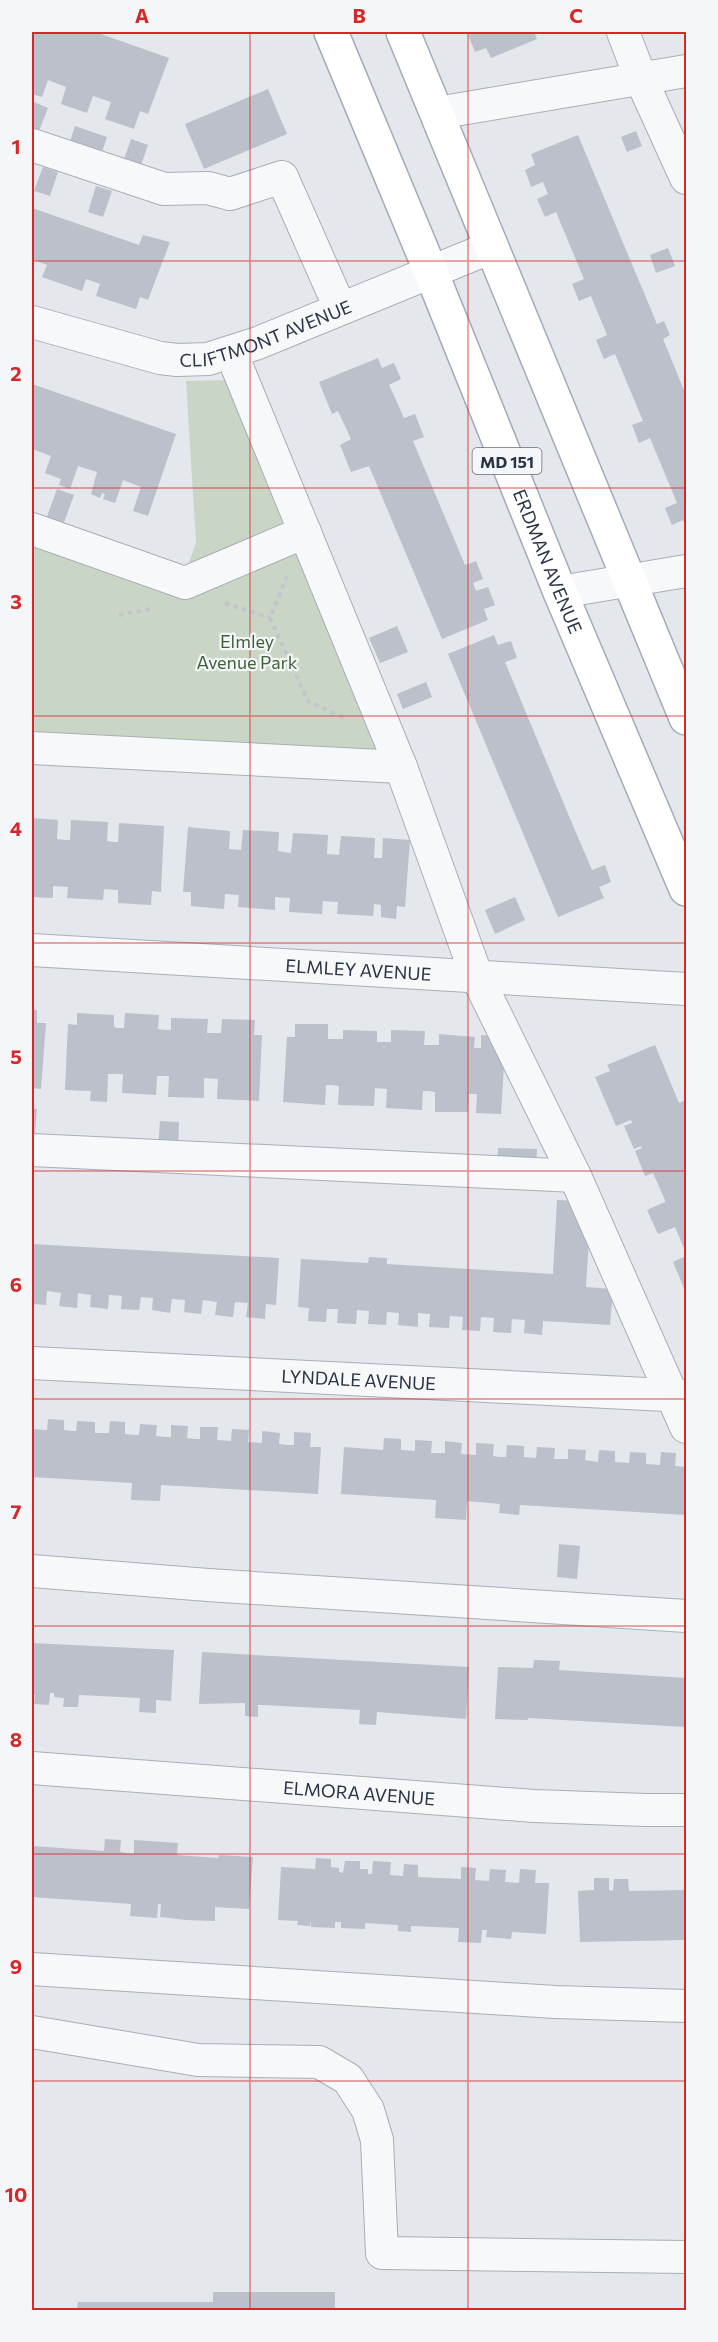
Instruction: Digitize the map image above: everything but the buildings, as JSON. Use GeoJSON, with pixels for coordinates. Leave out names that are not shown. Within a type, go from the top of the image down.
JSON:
{"type":"FeatureCollection","features":[{"type":"Feature","properties":{"kind":"main road","name":"ERDMAN AVENUE"},"geometry":{"type":"LineString","coordinates":[[331,32],[560,592],[687,889]]}},
{"type":"Feature","properties":{"kind":"main road"},"geometry":{"type":"LineString","coordinates":[[403,32],[687,718]]}},
{"type":"Feature","properties":{"kind":"street"},"geometry":{"type":"LineString","coordinates":[[623,32],[641,79],[687,178]]}},
{"type":"Feature","properties":{"kind":"street"},"geometry":{"type":"LineString","coordinates":[[437,113],[687,71]]}},
{"type":"Feature","properties":{"kind":"street"},"geometry":{"type":"LineString","coordinates":[[32,145],[165,189],[208,188],[230,194],[282,177],[340,308]]}},
{"type":"Feature","properties":{"kind":"street","name":"CLIFTMONT AVENUE"},"geometry":{"type":"LineString","coordinates":[[32,322],[160,358],[208,359],[258,343],[492,247]]}},
{"type":"Feature","properties":{"kind":"street"},"geometry":{"type":"LineString","coordinates":[[231,352],[401,767],[477,977],[681,1396],[687,1427]]}},
{"type":"Feature","properties":{"kind":"street"},"geometry":{"type":"LineString","coordinates":[[32,529],[185,583],[305,532]]}},
{"type":"Feature","properties":{"kind":"street"},"geometry":{"type":"LineString","coordinates":[[560,592],[687,571]]}},
{"type":"Feature","properties":{"kind":"street"},"geometry":{"type":"LineString","coordinates":[[32,748],[401,767]]}},
{"type":"Feature","properties":{"kind":"street","name":"ELMLEY AVENUE"},"geometry":{"type":"LineString","coordinates":[[32,950],[687,989]]}},
{"type":"Feature","properties":{"kind":"street"},"geometry":{"type":"LineString","coordinates":[[32,1150],[575,1176]]}},
{"type":"Feature","properties":{"kind":"street","name":"LYNDALE AVENUE"},"geometry":{"type":"LineString","coordinates":[[32,1363],[681,1396]]}},
{"type":"Feature","properties":{"kind":"street"},"geometry":{"type":"LineString","coordinates":[[32,1570],[208,1585],[687,1616]]}},
{"type":"Feature","properties":{"kind":"street","name":"ELMORA AVENUE"},"geometry":{"type":"LineString","coordinates":[[32,1768],[534,1806],[646,1810],[687,1809]]}},
{"type":"Feature","properties":{"kind":"street"},"geometry":{"type":"LineString","coordinates":[[32,1969],[555,2002],[687,2006]]}},
{"type":"Feature","properties":{"kind":"street"},"geometry":{"type":"LineString","coordinates":[[32,2032],[198,2060],[319,2062],[348,2079],[368,2110],[377,2140],[382,2253],[687,2257]]}},
{"type":"Feature","properties":{"kind":"path"},"geometry":{"type":"LineString","coordinates":[[270,618],[308,701],[388,737]]}},
{"type":"Feature","properties":{"kind":"green space","name":"Elmley Avenue Park"},"geometry":{"type":"Polygon","coordinates":[[[235,380],[389,751],[32,734],[32,536],[180,587],[196,543],[186,381],[235,380]]]}}]}
